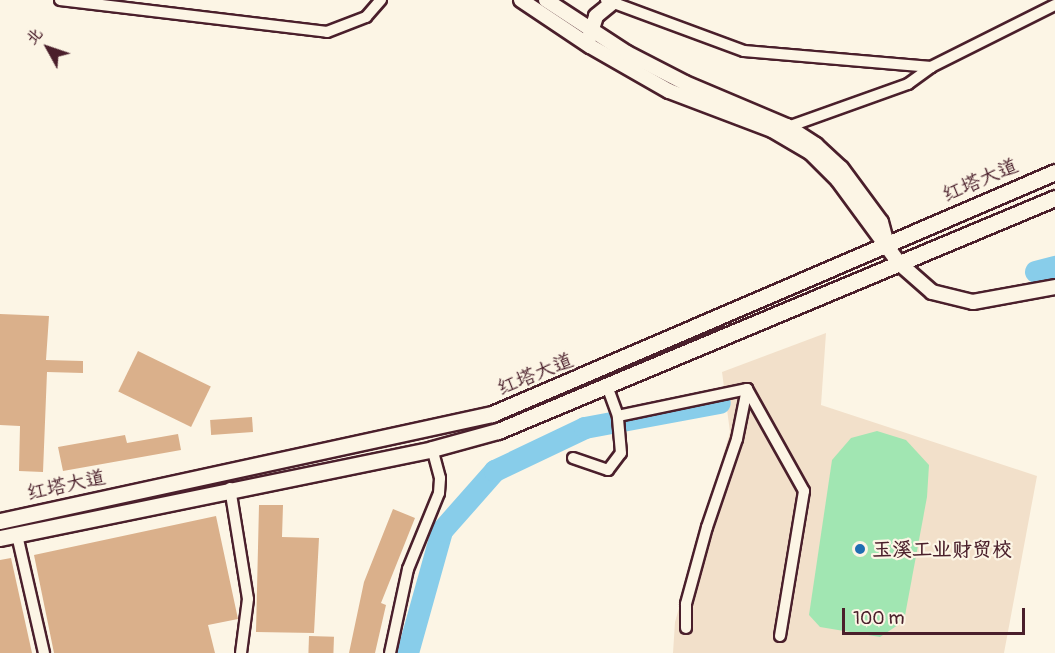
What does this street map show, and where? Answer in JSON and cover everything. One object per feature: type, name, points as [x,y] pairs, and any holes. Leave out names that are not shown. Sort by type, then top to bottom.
[{"type":"main road","name":"红塔大道","points":[[0,521],[492,414],[1055,172]]},
{"type":"main road","name":"红塔大道","points":[[0,538],[230,488],[432,449],[498,430],[607,387],[1055,198]]},
{"type":"street","points":[[60,0],[327,32],[366,17],[381,0]]},
{"type":"street","points":[[521,0],[590,46],[669,91],[783,130],[908,84],[931,67],[1055,5]]},
{"type":"street","points":[[546,0],[590,30],[685,83],[823,150],[841,168],[881,222],[887,243],[899,263],[932,292],[962,300],[1055,287]]},
{"type":"street","points":[[590,46],[590,30],[596,16],[610,1],[744,51],[931,67]]},
{"type":"street","points":[[573,458],[608,470],[621,453],[618,418],[607,387]]},
{"type":"street","points":[[618,418],[747,389]]},
{"type":"street","points":[[686,628],[686,604],[706,527],[737,439],[747,389]]},
{"type":"street","points":[[747,389],[804,491],[780,636]]},
{"type":"street","points":[[390,653],[408,569],[439,493],[440,478],[432,449]]},
{"type":"street","points":[[230,488],[248,599],[241,653]]},
{"type":"street","points":[[17,535],[44,653]]},
{"type":"shaded area","name":"玉溪工业财贸校","points":[[826,333],[821,405],[1037,476],[1004,653],[673,653],[675,622],[730,432],[722,372]]},
{"type":"green space","points":[[877,431],[906,440],[929,465],[927,497],[904,621],[880,637],[820,627],[809,615],[832,460],[851,438]]},
{"type":"building","points":[[0,314],[49,316],[46,360],[83,361],[83,373],[47,372],[43,472],[19,471],[20,426],[0,425]]},
{"type":"building","points":[[138,351],[211,387],[191,427],[118,391]]},
{"type":"building","points":[[252,417],[253,432],[211,435],[210,420]]},
{"type":"building","points":[[178,434],[181,450],[63,471],[58,447],[125,435],[127,443]]},
{"type":"building","points":[[259,505],[283,505],[282,537],[319,538],[314,633],[256,632]]},
{"type":"building","points":[[393,509],[415,518],[381,603],[386,605],[375,653],[349,653],[364,582]]},
{"type":"building","points":[[216,516],[238,619],[208,625],[215,653],[54,653],[34,555]]},
{"type":"building","points":[[11,558],[32,653],[0,653],[0,560]]},
{"type":"building","points":[[309,636],[334,637],[333,653],[308,653]]},
{"type":"waterway","points":[[1036,272],[1055,267]]},
{"type":"waterway","points":[[408,653],[442,531],[495,471],[585,428],[720,403]]},
{"type":"place","name":"玉溪工业财贸校","points":[[860,549]]}]
